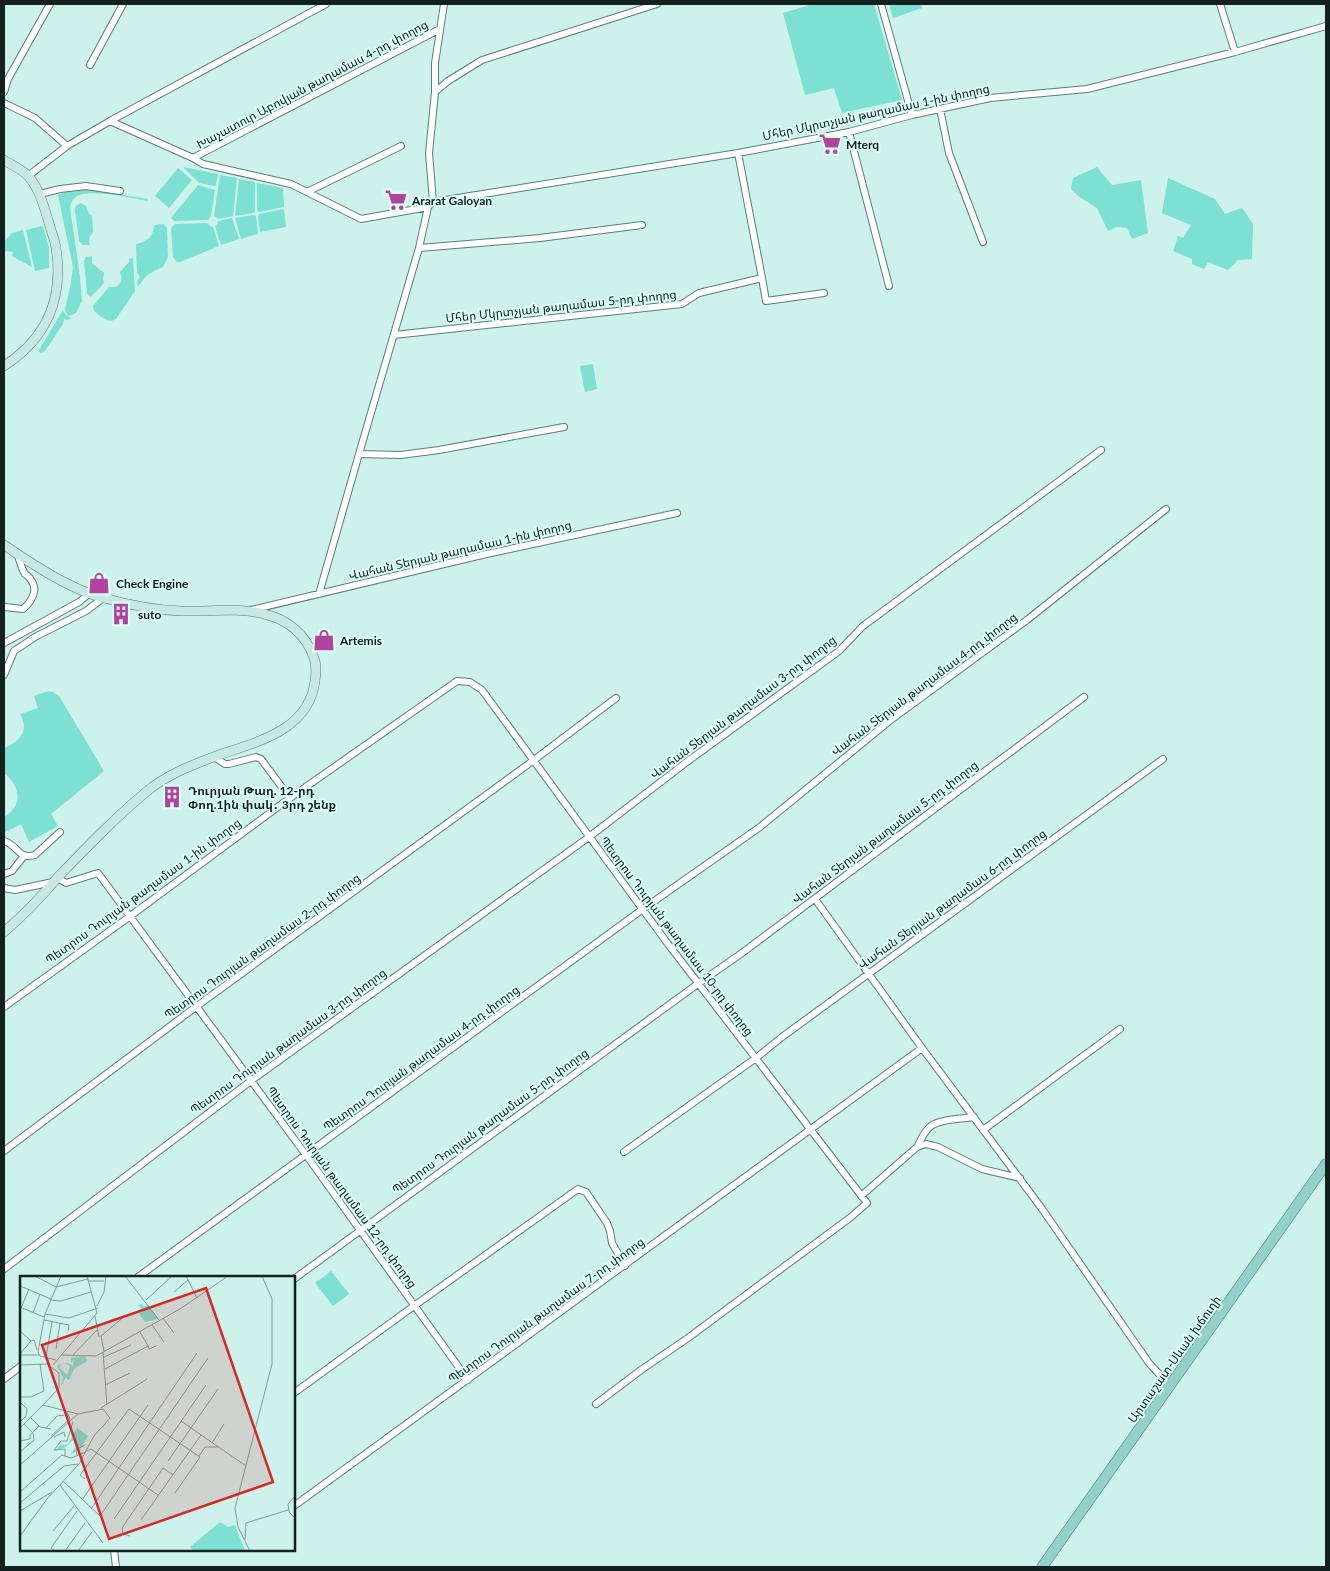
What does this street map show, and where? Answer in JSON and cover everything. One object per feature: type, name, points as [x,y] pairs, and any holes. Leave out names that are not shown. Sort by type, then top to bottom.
[{"type":"main road","points":[[4,160],[28,176],[40,194],[56,247],[58,271],[52,308],[42,332],[19,356],[4,366]]},
{"type":"main road","points":[[4,545],[64,581],[103,598],[181,611],[248,611],[282,620],[303,636],[311,648],[316,662],[311,700],[301,715],[270,737],[171,775],[148,790],[101,832],[40,899],[4,932]]},
{"type":"main road","name":"Արտաշատ-Սևան խճուղի","points":[[1042,1567],[1326,1164]]},
{"type":"street","points":[[4,92],[8,79],[50,4]]},
{"type":"street","points":[[90,65],[123,4]]},
{"type":"street","points":[[28,176],[67,146],[110,121],[326,4]]},
{"type":"street","points":[[319,594],[419,248],[428,207],[433,202],[429,153],[435,92],[435,63],[444,4]]},
{"type":"street","points":[[435,92],[448,81],[482,60],[657,4]]},
{"type":"street","points":[[881,4],[912,115]]},
{"type":"street","points":[[1220,4],[1235,52]]},
{"type":"street","name":"Մհեր Մկրտչյան թաղամաս 1-ին փողոց","points":[[433,202],[738,153],[849,132],[912,115],[990,98],[1087,89],[1235,52],[1326,26]]},
{"type":"street","name":"Խաչատուր Աբովյան թաղամաս 4-րդ փողոց","points":[[194,158],[440,29]]},
{"type":"street","points":[[4,103],[35,118],[67,146]]},
{"type":"street","points":[[940,109],[949,153],[983,242]]},
{"type":"street","points":[[110,121],[194,158],[203,164],[291,184],[361,219],[428,207]]},
{"type":"street","points":[[849,132],[889,286]]},
{"type":"street","points":[[307,192],[401,146]]},
{"type":"street","points":[[738,153],[766,302],[824,293]]},
{"type":"street","points":[[40,194],[60,188],[86,186],[120,191]]},
{"type":"street","points":[[419,248],[540,238],[642,225]]},
{"type":"street","name":"Մհեր Մկրտչյան թաղամաս 5-րդ փողոց","points":[[394,335],[682,304],[699,293],[762,278]]},
{"type":"street","points":[[358,454],[401,455],[564,427]]},
{"type":"street","name":"Վահան Տերյան թաղամաս 3-րդ փողոց","points":[[589,837],[684,764],[839,652],[863,626],[1101,450]]},
{"type":"street","name":"Վահան Տերյան թաղամաս 4-րդ փողոց","points":[[643,909],[760,827],[892,719],[1056,598],[1166,509]]},
{"type":"street","name":"Վահան Տերյան թաղամաս 1-ին փողոց","points":[[248,611],[482,555],[677,513]]},
{"type":"street","points":[[4,607],[23,608],[34,594],[35,588],[32,580],[25,574],[17,554]]},
{"type":"street","points":[[4,643],[79,602],[90,593]]},
{"type":"street","points":[[4,675],[14,651],[35,637],[86,611],[103,598]]},
{"type":"street","name":"Պետրոս Դուրյան թաղամաս 1-ին փողոց","points":[[4,1007],[290,798],[457,681],[470,682]]},
{"type":"street","name":"Պետրոս Դուրյան թաղամաս 10-րդ փողոց","points":[[470,682],[482,690],[643,909],[867,1203],[851,1217],[688,1338],[596,1404]]},
{"type":"street","name":"Վահան Տերյան թաղամաս 5-րդ փողոց","points":[[699,982],[815,899],[1084,697]]},
{"type":"street","name":"Պետրոս Դուրյան թաղամաս 2-րդ փողոց","points":[[4,1151],[197,1006],[616,698]]},
{"type":"street","points":[[214,757],[225,764],[256,757],[262,759],[290,798]]},
{"type":"street","name":"Վահան Տերյան թաղամաս 6-րդ փողոց","points":[[624,1152],[756,1058],[1163,759]]},
{"type":"street","points":[[4,874],[12,871],[24,856],[35,855],[60,832]]},
{"type":"street","name":"Պետրոս Դուրյան թաղամաս 3-րդ փողոց","points":[[4,1269],[252,1080],[589,837]]},
{"type":"street","points":[[4,841],[8,842],[24,856]]},
{"type":"street","name":"Պետրոս Դուրյան թաղամաս 12-րդ փողոց","points":[[56,880],[66,883],[98,874],[252,1080],[468,1380]]},
{"type":"street","points":[[4,888],[15,890],[56,880]]},
{"type":"street","points":[[815,899],[922,1048],[1020,1178],[1149,1363],[1170,1386]]},
{"type":"street","name":"Պետրոս Դուրյան թաղամաս 4-րդ փողոց","points":[[139,1276],[643,909]]},
{"type":"street","name":"Պետրոս Դուրյան թաղամաս 5-րդ փողոց","points":[[295,1278],[699,982]]},
{"type":"street","points":[[983,1130],[1120,1029]]},
{"type":"street","name":"Պետրոս Դուրյան թաղամաս 7-րդ փողոց","points":[[295,1505],[922,1048]]},
{"type":"street","points":[[861,1196],[917,1146],[931,1126],[939,1122],[974,1117]]},
{"type":"street","points":[[917,1146],[926,1144],[938,1147],[982,1169],[1020,1178]]},
{"type":"street","points":[[295,1392],[578,1189],[586,1192],[602,1215],[610,1231],[612,1243],[625,1266]]},
{"type":"street","points":[[4,1380],[20,1367]]},
{"type":"street","points":[[114,1551],[116,1567]]},
{"type":"green space","points":[[813,4],[874,4],[902,100],[842,113],[834,88],[805,95],[783,13]]},
{"type":"green space","points":[[889,4],[921,4],[922,8],[893,18]]},
{"type":"green space","points":[[183,167],[218,174],[216,185],[199,183]]},
{"type":"green space","points":[[1097,167],[1112,185],[1141,180],[1148,233],[1132,239],[1127,228],[1117,227],[1108,231],[1097,208],[1078,196],[1071,189],[1073,178]]},
{"type":"green space","points":[[178,168],[192,180],[169,208],[155,196]]},
{"type":"green space","points":[[220,175],[237,178],[233,216],[218,219],[214,216]]},
{"type":"green space","points":[[1168,178],[1215,199],[1225,214],[1242,208],[1253,224],[1252,259],[1238,260],[1228,270],[1208,262],[1204,269],[1192,264],[1192,259],[1173,251],[1178,236],[1183,238],[1191,225],[1162,213]]},
{"type":"green space","points":[[239,179],[255,182],[255,211],[236,216],[235,215]]},
{"type":"green space","points":[[257,183],[283,188],[284,207],[259,212],[257,210]]},
{"type":"green space","points":[[198,185],[215,190],[211,216],[208,220],[174,221],[171,218]]},
{"type":"green space","points":[[87,189],[148,199],[147,201],[110,194],[90,193],[82,194],[73,200],[70,207],[82,301],[76,313],[69,316],[65,309],[73,267],[58,195]]},
{"type":"green space","points":[[81,203],[86,206],[89,214],[92,216],[93,233],[90,236],[89,245],[83,245],[79,241],[75,210],[76,206]]},
{"type":"green space","points":[[284,209],[286,227],[260,232],[259,214]]},
{"type":"green space","points":[[256,216],[258,234],[241,239],[235,218]]},
{"type":"green space","points":[[232,218],[239,239],[221,245],[215,226],[218,221]]},
{"type":"green space","points":[[207,223],[213,227],[219,246],[177,262],[173,257],[171,228],[175,224]]},
{"type":"green space","points":[[164,224],[167,228],[168,257],[163,267],[148,275],[138,287],[137,281],[140,277],[137,272],[136,244],[149,238],[153,232],[154,225]]},
{"type":"green space","points":[[43,226],[49,248],[49,268],[35,271],[26,230]]},
{"type":"green space","points":[[23,230],[32,267],[12,256],[13,252],[4,251],[4,242],[12,233]]},
{"type":"green space","points":[[92,256],[92,263],[104,273],[104,283],[91,297],[87,293],[84,261],[86,257]]},
{"type":"green space","points":[[133,258],[135,291],[116,319],[110,321],[104,319],[94,311],[93,306],[109,287],[116,287],[120,284],[120,272],[129,262],[129,259]]},
{"type":"green space","points":[[63,310],[71,318],[68,320],[64,319],[63,324],[45,351],[39,352],[39,350]]},
{"type":"green space","points":[[593,364],[597,389],[585,392],[580,366]]},
{"type":"green space","points":[[48,691],[59,696],[104,771],[51,814],[58,826],[29,842],[21,824],[4,833],[4,817],[15,807],[18,795],[14,784],[4,773],[4,748],[15,742],[22,735],[24,725],[20,714],[38,708],[34,696]]},
{"type":"green space","points":[[331,1271],[349,1294],[333,1306],[315,1283]]},
{"type":"place","name":"Mterq","points":[[830,144]]},
{"type":"place","name":"Ararat Galoyan","points":[[396,200]]},
{"type":"place","name":"Check Engine","points":[[99,583]]},
{"type":"place","name":"suto","points":[[121,614]]},
{"type":"place","name":"Artemis","points":[[324,640]]},
{"type":"place","name":"Դուրյան Թաղ. 12-րդ Փող.1ին փակ․ 3րդ շենք","points":[[172,797]]}]
